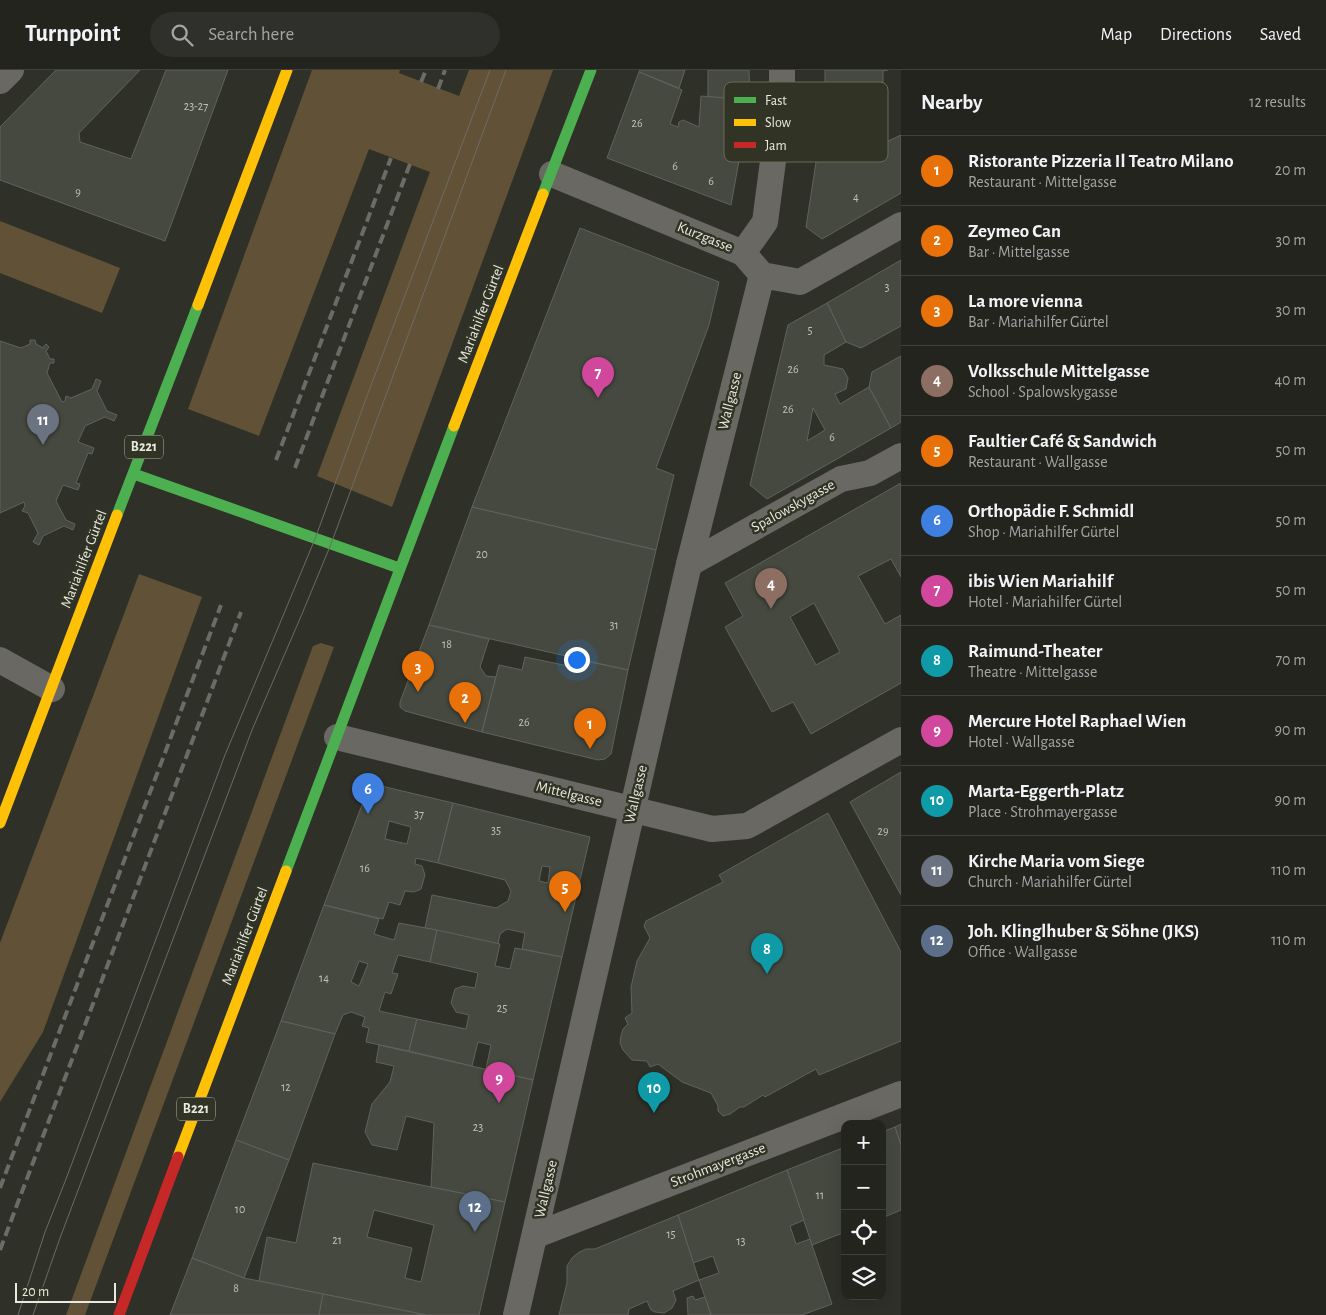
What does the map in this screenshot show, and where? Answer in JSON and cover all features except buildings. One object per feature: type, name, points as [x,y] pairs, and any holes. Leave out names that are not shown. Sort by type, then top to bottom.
[{"type":"main road","name":"Mariahilfer Gürtel","points":[[0,823],[287,70]]},
{"type":"main road","name":"Mariahilfer Gürtel","points":[[119,1315],[399,568],[591,70]]},
{"type":"main road","points":[[134,474],[399,568]]},
{"type":"street","points":[[0,81],[10,70]]},
{"type":"street","points":[[743,253],[765,222],[773,162]]},
{"type":"street","name":"Kurzgasse","points":[[552,174],[743,253],[762,275]]},
{"type":"street","points":[[762,275],[800,282],[901,225]]},
{"type":"street","name":"Wallgasse","points":[[516,1315],[536,1235],[689,564],[762,275]]},
{"type":"street","name":"Spalowskygasse","points":[[689,564],[841,479],[870,474],[901,456]]},
{"type":"street","points":[[0,660],[52,688]]},
{"type":"street","name":"Mittelgasse","points":[[337,737],[712,830],[747,826],[901,740]]},
{"type":"street","name":"Strohmayergasse","points":[[536,1235],[901,1094]]},
{"type":"shaded area","points":[[312,70],[400,70],[399,73],[459,96],[469,70],[553,70],[392,507],[317,476],[430,172],[369,149],[259,436],[188,409]]},
{"type":"shaded area","points":[[0,221],[120,268],[102,313],[0,273]]},
{"type":"shaded area","points":[[139,574],[202,597],[43,1032],[0,1102],[0,943]]},
{"type":"shaded area","points":[[321,643],[334,647],[85,1315],[66,1315],[313,646]]},
{"type":"tram line","points":[[18,1315],[45,1232],[225,755],[315,539],[490,70]]},
{"type":"tram line","points":[[33,1315],[60,1238],[252,730],[331,544],[506,70]]},
{"type":"railway","points":[[421,82],[426,70]]},
{"type":"railway","points":[[438,89],[445,70]]},
{"type":"railway","points":[[276,460],[391,158]]},
{"type":"railway","points":[[295,468],[410,164]]},
{"type":"railway","points":[[0,1188],[221,605]]},
{"type":"railway","points":[[0,1250],[241,612]]},
{"type":"traffic: fast","points":[[543,194],[591,70]]},
{"type":"traffic: fast","points":[[117,515],[198,305]]},
{"type":"traffic: fast","points":[[286,871],[454,426]]},
{"type":"traffic: fast","points":[[134,474],[399,568]]},
{"type":"traffic: slow","points":[[198,305],[287,70]]},
{"type":"traffic: slow","points":[[454,426],[543,194]]},
{"type":"traffic: slow","points":[[0,823],[117,515]]},
{"type":"traffic: slow","points":[[178,1157],[286,871]]},
{"type":"traffic: jam","points":[[119,1315],[178,1157]]},
{"type":"place","name":"ibis Wien Mariahilf","points":[[598,398]]},
{"type":"place","name":"Kirche Maria vom Siege","points":[[43,445]]},
{"type":"place","name":"Volksschule Mittelgasse","points":[[771,609]]},
{"type":"place","name":"La more vienna","points":[[418,692]]},
{"type":"place","name":"Zeymeo Can","points":[[465,723]]},
{"type":"place","name":"Ristorante Pizzeria Il Teatro Milano","points":[[590,749]]},
{"type":"place","name":"Orthopädie F. Schmidl","points":[[368,814]]},
{"type":"place","name":"Faultier Café & Sandwich","points":[[565,912]]},
{"type":"place","name":"Raimund-Theater","points":[[767,974]]},
{"type":"place","name":"Mercure Hotel Raphael Wien","points":[[499,1103]]},
{"type":"place","name":"Marta-Eggerth-Platz","points":[[654,1113]]},
{"type":"place","name":"Joh. Klinglhuber & Söhne (JKS)","points":[[475,1232]]}]
